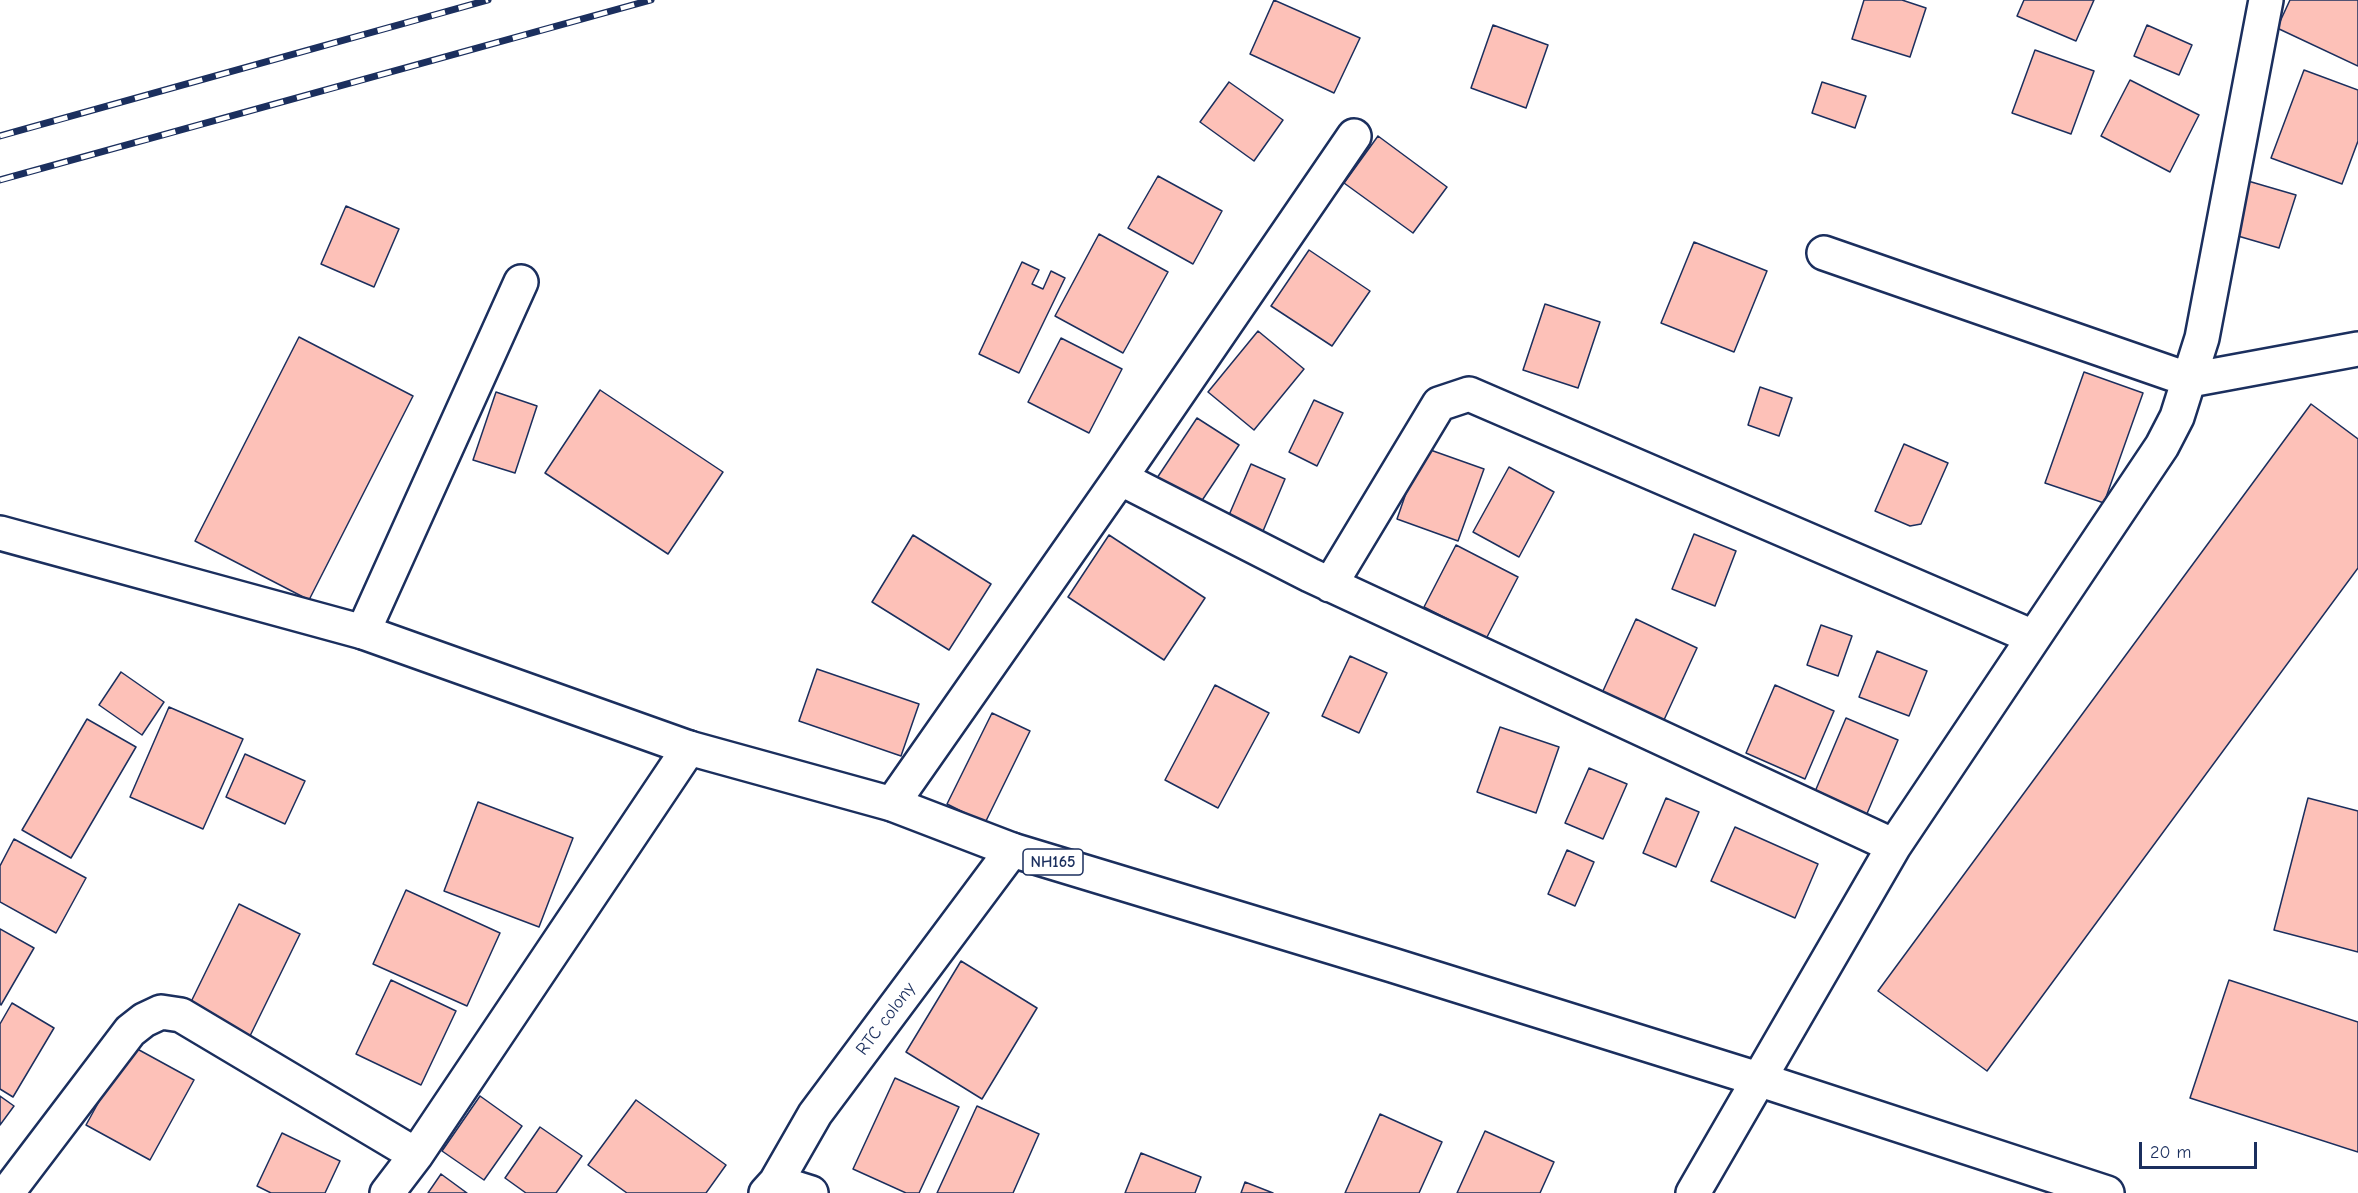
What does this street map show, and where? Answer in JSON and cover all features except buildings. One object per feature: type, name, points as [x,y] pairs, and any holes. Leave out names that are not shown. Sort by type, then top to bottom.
[{"type":"main road","points":[[1693,1193],[1761,1080],[1894,846],[2162,446],[2177,417],[2202,338],[2266,0]]},
{"type":"main road","points":[[892,804],[1120,478],[1354,135]]},
{"type":"main road","points":[[1824,253],[2190,380],[2358,349]]},
{"type":"main road","points":[[363,632],[521,282]]},
{"type":"main road","points":[[1330,585],[1439,404],[1469,394],[2033,637]]},
{"type":"main road","points":[[1120,478],[1330,585],[1894,846]]},
{"type":"main road","name":"NH165","points":[[0,533],[363,632],[689,748],[892,804],[1012,850],[1380,961],[1761,1080],[2107,1193]]},
{"type":"main road","points":[[387,1193],[416,1155],[689,748]]},
{"type":"main road","name":"RTC colony","points":[[771,1187],[815,1114],[1012,850]]},
{"type":"main road","points":[[7,1193],[130,1031],[144,1020],[161,1012],[181,1015],[416,1155]]},
{"type":"main road","points":[[771,1187],[811,1193]]},
{"type":"railway","points":[[0,136],[488,0]]},
{"type":"railway","points":[[0,180],[651,0]]}]
